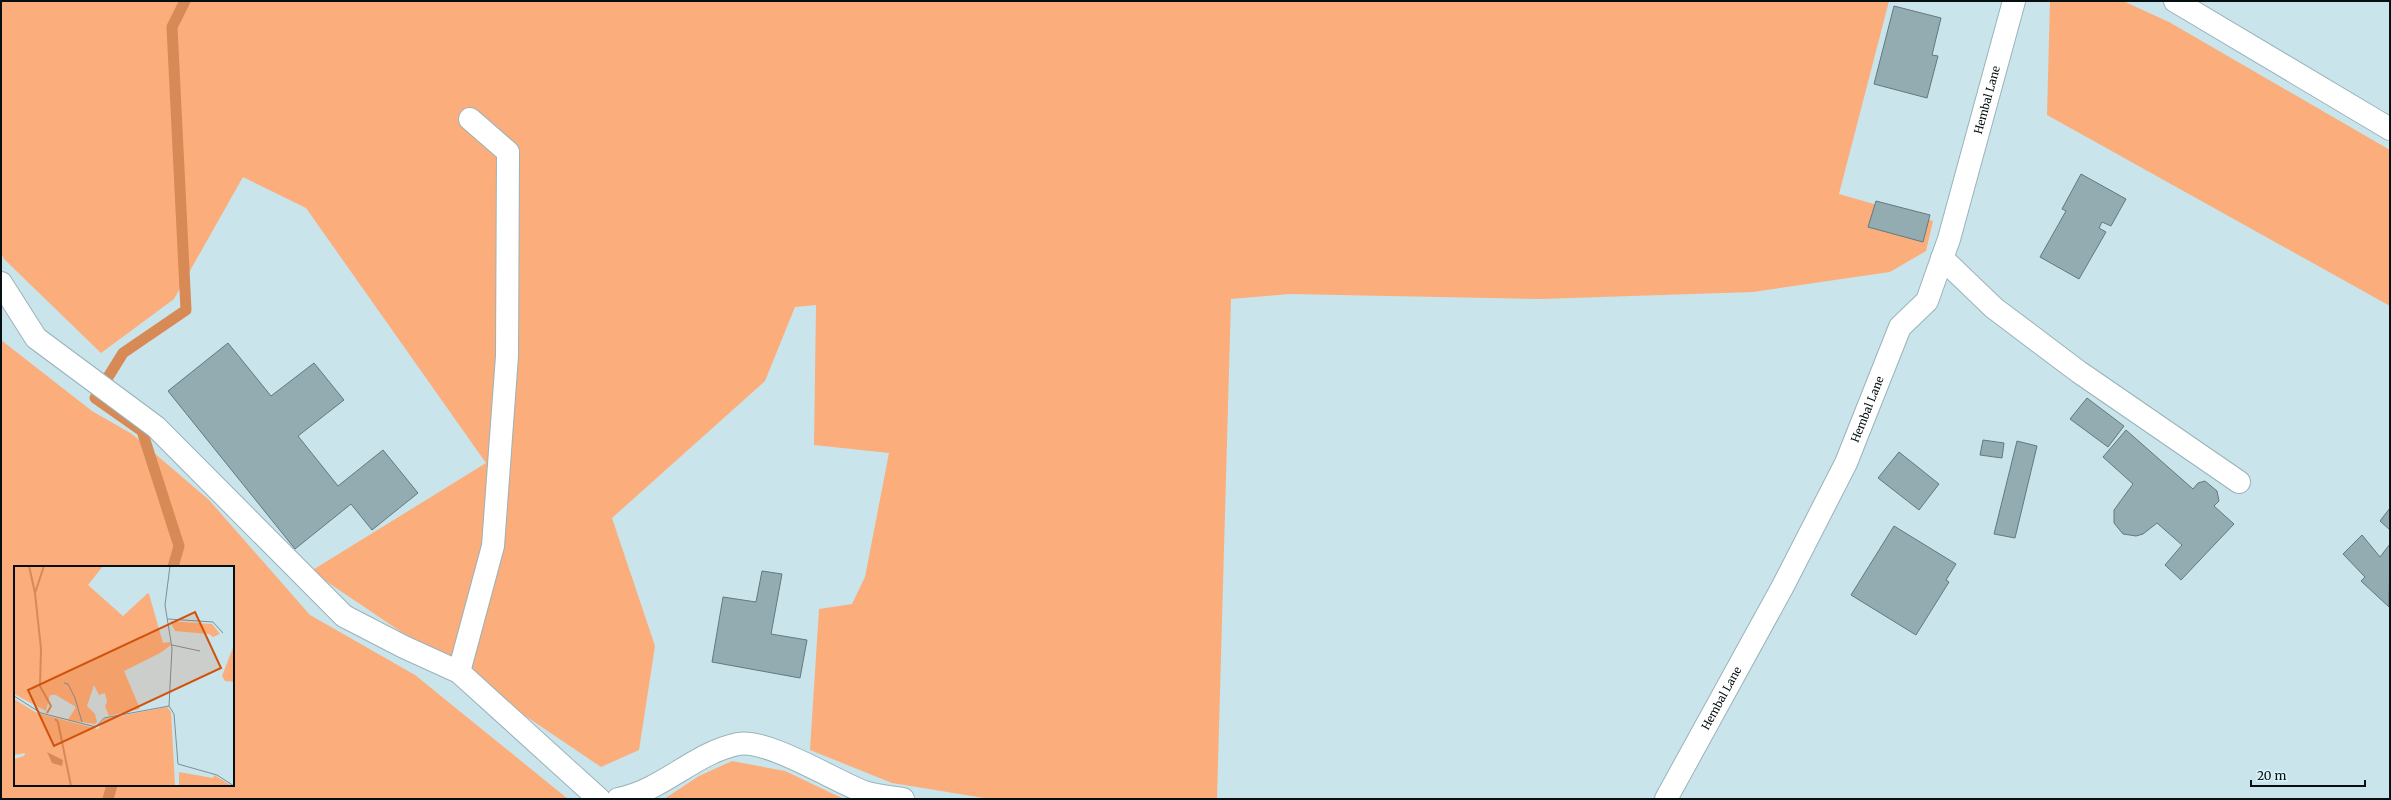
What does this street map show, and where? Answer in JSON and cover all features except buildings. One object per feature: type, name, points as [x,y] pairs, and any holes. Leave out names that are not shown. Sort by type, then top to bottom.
[{"type":"street","name":"Hembal Lane","points":[[1666,799],[1783,586],[1846,463],[1900,327],[1927,301],[1942,258],[2014,1]]},
{"type":"street","points":[[2175,1],[2390,129]]},
{"type":"street","points":[[460,672],[493,546],[508,356],[508,152],[470,118]]},
{"type":"street","points":[[1942,258],[1994,308],[2079,372],[2239,482]]},
{"type":"street","points":[[1,283],[36,338],[156,427],[344,616],[404,647],[460,672],[599,799]]},
{"type":"street","points":[[618,799],[636,796],[713,750],[740,743],[772,749],[865,792],[903,799]]},
{"type":"shaded area","points":[[1,1],[1889,1],[1839,194],[1933,221],[1926,251],[1890,272],[1753,292],[1541,299],[1289,294],[1231,299],[1217,799],[990,799],[892,783],[810,750],[819,609],[852,604],[865,577],[889,453],[814,445],[816,305],[795,307],[765,381],[612,518],[655,646],[639,750],[601,767],[311,571],[486,463],[306,208],[243,177],[174,299],[101,353],[4,259],[1,253]]},
{"type":"shaded area","points":[[2050,1],[2123,1],[2169,22],[2390,150],[2390,306],[2047,115]]},
{"type":"shaded area","points":[[1,340],[92,411],[132,434],[209,500],[310,615],[415,675],[568,799],[1,799]]},
{"type":"shaded area","points":[[732,761],[785,771],[844,799],[664,799],[699,776]]},
{"type":"waterway","points":[[173,566],[179,546],[142,431],[95,398],[123,353],[186,310],[172,27],[185,1]]},
{"type":"waterway","points":[[108,799],[112,786]]}]
